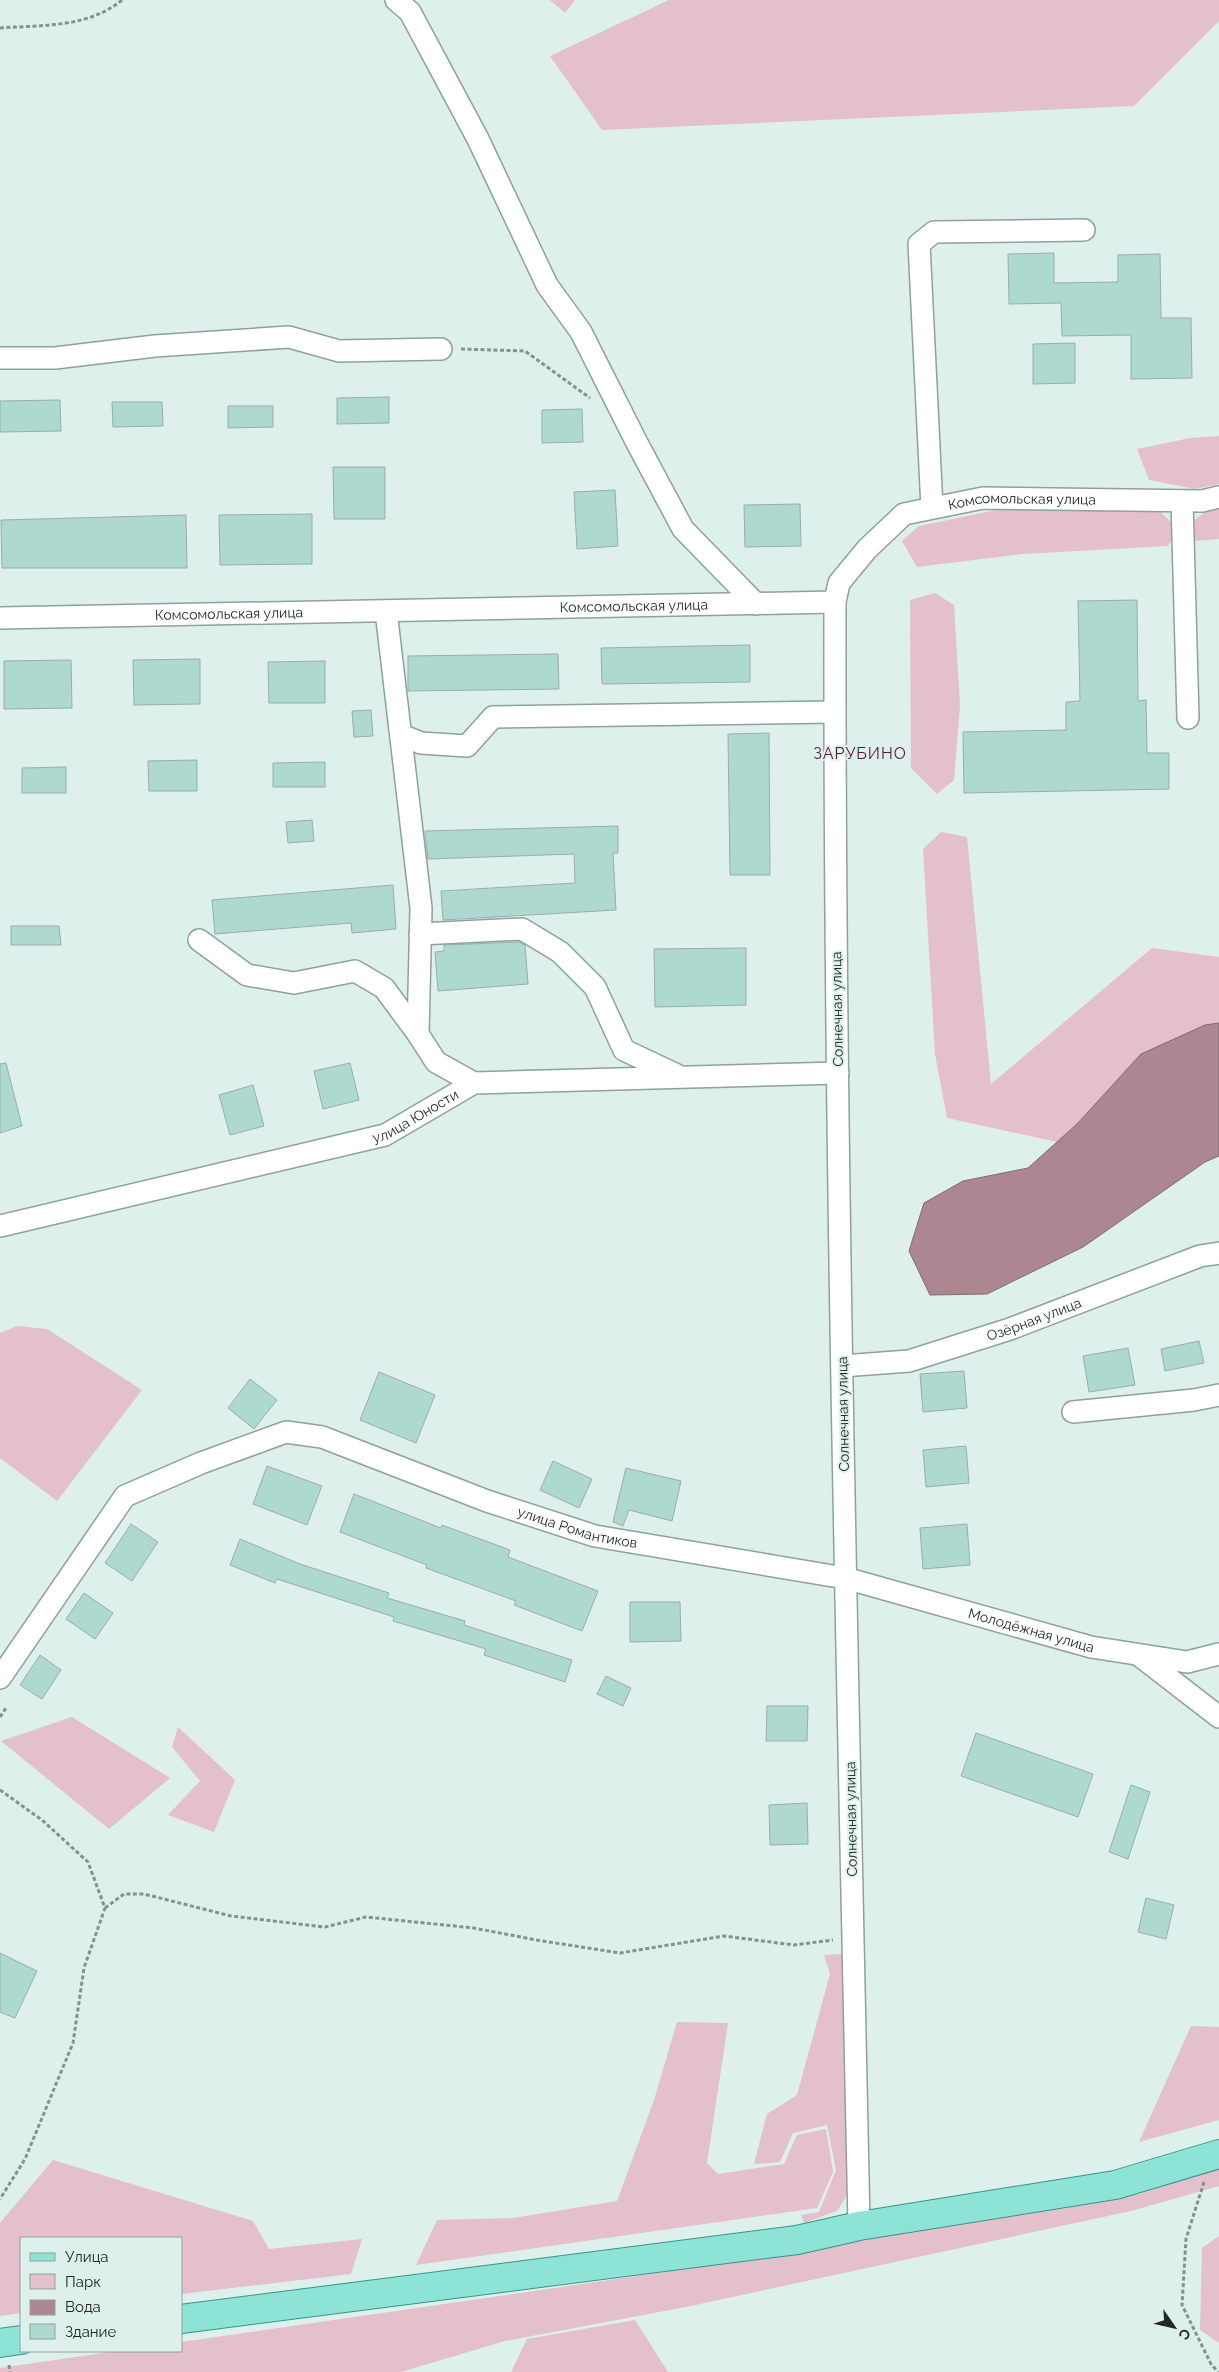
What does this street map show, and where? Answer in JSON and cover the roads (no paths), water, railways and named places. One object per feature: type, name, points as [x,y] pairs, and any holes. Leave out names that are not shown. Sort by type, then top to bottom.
[{"type":"main road","points":[[182,2320],[797,2240],[859,2226],[1115,2185],[1216,2155]]},
{"type":"main road","points":[[0,2343],[20,2340]]},
{"type":"street","points":[[396,0],[410,12],[478,139],[547,285],[582,332],[637,443],[683,529],[756,604]]},
{"type":"street","points":[[932,508],[919,244],[934,232],[1084,230]]},
{"type":"street","points":[[0,358],[55,358],[155,346],[289,337],[338,351],[440,349]]},
{"type":"street","name":"Комсомольская улица","points":[[0,618],[835,602],[839,583],[867,549],[904,514],[983,498],[1202,501],[1219,497]]},
{"type":"street","points":[[1182,501],[1188,718]]},
{"type":"street","name":"Солнечная улица","points":[[835,602],[842,1366],[859,2226]]},
{"type":"street","points":[[386,611],[421,908],[418,1034]]},
{"type":"street","points":[[401,735],[421,743],[467,746],[492,717],[835,712]]},
{"type":"street","points":[[420,934],[522,929],[560,952],[595,987],[624,1050],[681,1077]]},
{"type":"street","points":[[199,940],[247,975],[294,983],[355,971],[384,988],[436,1062],[474,1083]]},
{"type":"street","name":"улица Юности","points":[[0,1224],[386,1134],[474,1083],[838,1073]]},
{"type":"street","name":"Озёрная улица","points":[[842,1366],[909,1361],[1010,1329],[1200,1256],[1219,1253]]},
{"type":"street","points":[[1073,1412],[1194,1400],[1219,1395]]},
{"type":"street","name":"улица Романтиков","points":[[0,1678],[125,1496],[201,1463],[286,1432],[322,1437],[487,1501],[594,1536],[846,1578]]},
{"type":"street","name":"Молодёжная улица","points":[[846,1578],[1091,1646],[1187,1662],[1219,1654]]},
{"type":"street","points":[[1138,1654],[1219,1717]]},
{"type":"water","points":[[1219,1023],[1219,1156],[1205,1162],[1083,1247],[987,1294],[930,1295],[909,1251],[924,1203],[963,1181],[1028,1168],[1077,1124],[1141,1054],[1205,1025]]},
{"type":"district","name":"ЗАРУБИНО","points":[[860,753]]}]
